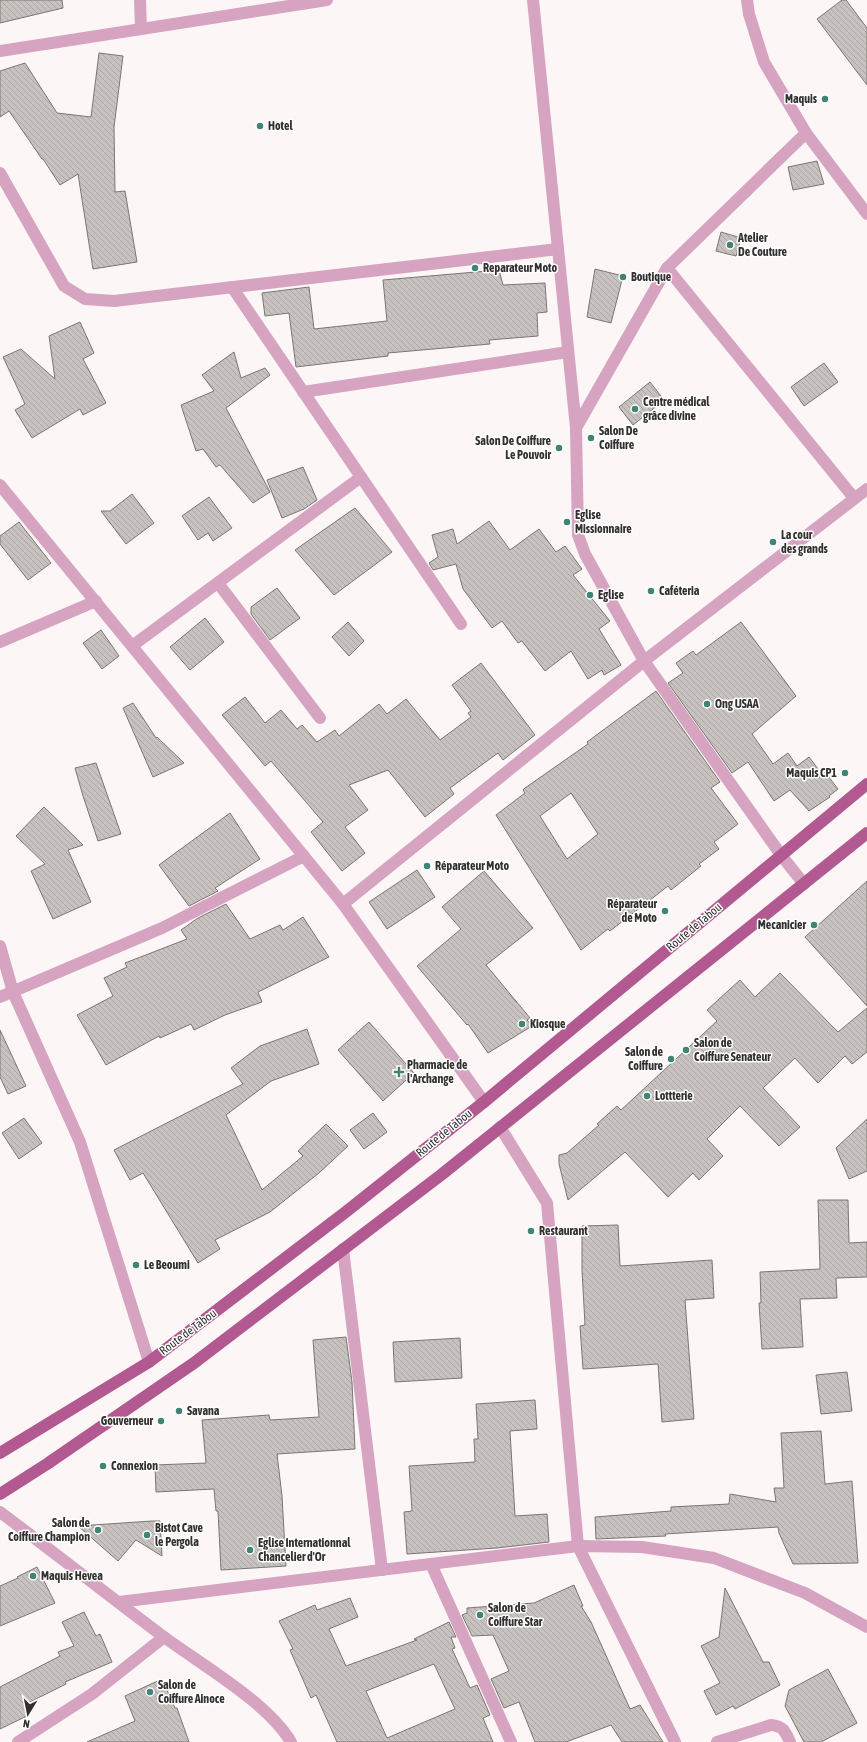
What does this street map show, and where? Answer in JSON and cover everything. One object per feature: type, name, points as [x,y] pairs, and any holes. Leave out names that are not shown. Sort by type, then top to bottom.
[{"type":"main road","name":"Route de Tabou","points":[[0,1454],[149,1362],[348,1211],[484,1102],[867,784]]},
{"type":"main road","points":[[0,1494],[47,1464],[194,1363],[500,1127],[867,833]]},
{"type":"street","points":[[140,0],[141,29]]},
{"type":"street","points":[[0,51],[327,0]]},
{"type":"street","points":[[533,0],[576,428],[578,535],[585,554],[644,661],[781,855],[804,884]]},
{"type":"street","points":[[747,0],[749,14],[764,62],[806,133],[867,214]]},
{"type":"street","points":[[576,428],[667,268],[806,133]]},
{"type":"street","points":[[0,173],[64,286],[85,299],[114,301],[558,249]]},
{"type":"street","points":[[667,268],[854,498]]},
{"type":"street","points":[[232,287],[461,624]]},
{"type":"street","points":[[303,392],[568,352]]},
{"type":"street","points":[[132,646],[361,477]]},
{"type":"street","points":[[0,485],[342,904],[484,1102]]},
{"type":"street","points":[[342,904],[644,661],[867,489]]},
{"type":"street","points":[[218,583],[320,718]]},
{"type":"street","points":[[0,642],[96,601]]},
{"type":"street","points":[[0,997],[162,928],[304,856]]},
{"type":"street","points":[[0,946],[13,992],[80,1142],[149,1362]]},
{"type":"street","points":[[500,1127],[547,1203],[578,1546],[675,1742]]},
{"type":"street","points":[[343,1249],[382,1570]]},
{"type":"street","points":[[0,1512],[164,1637],[254,1702],[286,1732],[291,1742]]},
{"type":"street","points":[[119,1602],[578,1546],[642,1547],[714,1558],[805,1593],[867,1627]]},
{"type":"street","points":[[431,1564],[511,1742]]},
{"type":"street","points":[[18,1742],[92,1694],[164,1637]]},
{"type":"street","points":[[717,1742],[771,1725],[779,1725],[784,1729],[790,1742]]},
{"type":"building","points":[[0,0],[62,0],[63,8],[0,23]]},
{"type":"building","points":[[842,0],[846,0],[867,28],[867,85],[817,19]]},
{"type":"building","points":[[99,53],[123,56],[114,127],[115,192],[125,191],[137,262],[93,269],[78,174],[60,185],[9,111],[0,117],[0,71],[25,63],[57,113],[91,117]]},
{"type":"building","points":[[817,161],[824,184],[793,190],[788,167]]},
{"type":"building","points":[[721,232],[741,238],[736,256],[716,251]]},
{"type":"building","points":[[595,269],[623,276],[611,323],[587,317]]},
{"type":"building","points":[[499,270],[503,285],[545,283],[547,312],[537,313],[538,336],[489,340],[490,344],[388,353],[388,356],[296,367],[289,313],[265,316],[262,293],[309,287],[314,329],[387,321],[383,280]]},
{"type":"building","points":[[80,322],[94,353],[83,359],[106,403],[83,415],[80,409],[32,438],[15,410],[25,404],[3,357],[21,349],[55,379],[49,336]]},
{"type":"building","points":[[234,352],[241,378],[265,368],[270,375],[226,408],[270,492],[253,503],[220,465],[216,467],[203,449],[196,451],[181,405],[214,391],[202,375]]},
{"type":"building","points":[[824,363],[838,382],[804,406],[791,387]]},
{"type":"building","points":[[650,382],[664,400],[633,425],[619,407]]},
{"type":"building","points":[[303,467],[317,500],[304,509],[282,518],[267,480]]},
{"type":"building","points":[[132,494],[154,523],[126,544],[101,511],[110,511]]},
{"type":"building","points":[[209,497],[232,528],[213,541],[208,533],[198,540],[182,516]]},
{"type":"building","points":[[355,508],[392,552],[334,595],[295,550]]},
{"type":"building","points":[[489,521],[510,550],[539,529],[556,552],[565,546],[582,569],[573,575],[610,621],[599,629],[621,665],[604,675],[602,670],[588,679],[571,651],[545,671],[522,641],[518,643],[502,621],[492,628],[463,589],[456,564],[433,570],[429,563],[438,557],[432,535],[453,529],[457,544]]},
{"type":"building","points":[[19,522],[51,563],[28,580],[0,544],[0,536]]},
{"type":"building","points":[[277,588],[300,618],[270,640],[251,614],[251,607]]},
{"type":"building","points":[[205,618],[224,642],[190,670],[170,647]]},
{"type":"building","points":[[348,622],[364,641],[349,656],[332,637]]},
{"type":"building","points":[[741,622],[796,696],[752,734],[773,764],[788,753],[797,766],[809,757],[822,774],[825,772],[838,789],[829,796],[830,797],[809,811],[790,790],[774,801],[748,762],[732,773],[668,683],[683,673],[676,663],[693,651],[696,655]]},
{"type":"building","points":[[101,630],[119,656],[102,669],[83,643]]},
{"type":"building","points":[[481,663],[535,735],[503,760],[498,753],[450,788],[454,794],[425,817],[388,770],[349,785],[368,810],[345,827],[365,853],[342,871],[311,832],[323,822],[271,761],[265,766],[222,715],[245,697],[265,723],[281,710],[297,729],[302,725],[317,742],[335,730],[339,736],[379,704],[387,714],[406,699],[440,740],[471,717],[468,713],[471,711],[452,685]]},
{"type":"building","points":[[656,691],[720,782],[711,788],[738,824],[714,842],[719,849],[699,864],[701,866],[671,890],[668,886],[610,931],[608,929],[581,950],[496,815],[525,793],[523,790],[525,788],[588,744],[587,742]],"holes":[[[571,793],[598,834],[567,859],[540,816]]]},
{"type":"building","points":[[133,703],[156,738],[157,737],[184,763],[153,777],[123,708]]},
{"type":"building","points":[[96,763],[121,834],[98,841],[75,768]]},
{"type":"building","points":[[44,807],[83,845],[68,850],[91,902],[53,919],[31,871],[45,864],[16,836]]},
{"type":"building","points":[[230,813],[260,859],[215,888],[218,891],[189,906],[159,865]]},
{"type":"building","points":[[417,870],[435,897],[387,929],[369,902]]},
{"type":"building","points":[[484,871],[533,928],[486,965],[530,1018],[527,1020],[532,1026],[488,1053],[468,1024],[467,1025],[417,966],[461,929],[442,907]]},
{"type":"building","points":[[867,881],[867,1006],[805,937]]},
{"type":"building","points":[[226,904],[250,939],[280,925],[283,930],[303,917],[329,957],[258,992],[262,1002],[225,1015],[194,1030],[191,1024],[160,1038],[159,1036],[106,1065],[77,1015],[113,996],[104,978],[127,967],[125,963],[187,939],[181,930],[198,918]]},
{"type":"building","points":[[780,973],[838,1032],[867,1008],[867,1052],[852,1064],[845,1056],[818,1083],[795,1058],[763,1088],[800,1127],[779,1146],[740,1106],[707,1139],[723,1156],[699,1180],[693,1173],[668,1197],[625,1152],[568,1200],[559,1164],[559,1155],[567,1153],[599,1125],[597,1124],[617,1106],[621,1110],[717,1021],[707,1010],[740,980],[755,997]]},
{"type":"building","points":[[369,1022],[414,1073],[383,1101],[338,1050]]},
{"type":"building","points":[[307,1029],[319,1064],[271,1081],[226,1115],[262,1190],[303,1156],[298,1151],[326,1124],[348,1146],[319,1173],[270,1212],[215,1240],[220,1249],[198,1263],[143,1173],[130,1180],[114,1150],[243,1084],[231,1068],[260,1046]]},
{"type":"building","points":[[0,1030],[26,1086],[8,1094],[0,1077]]},
{"type":"building","points":[[373,1113],[387,1132],[364,1149],[350,1130]]},
{"type":"building","points":[[24,1118],[42,1143],[19,1159],[2,1133]]},
{"type":"building","points":[[867,1119],[867,1171],[849,1179],[836,1148]]},
{"type":"building","points":[[818,1200],[848,1200],[849,1243],[867,1242],[867,1277],[836,1278],[837,1298],[800,1299],[803,1347],[762,1349],[759,1303],[761,1303],[760,1272],[820,1269]]},
{"type":"building","points":[[618,1225],[620,1266],[712,1260],[714,1298],[685,1300],[694,1419],[662,1422],[658,1364],[583,1369],[580,1326],[585,1325],[582,1270],[582,1226]]},
{"type":"building","points":[[346,1337],[352,1382],[355,1449],[277,1454],[282,1496],[286,1566],[221,1570],[218,1511],[216,1511],[214,1489],[156,1492],[155,1465],[206,1463],[202,1420],[269,1415],[270,1420],[319,1417],[313,1340]]},
{"type":"building","points":[[460,1338],[462,1378],[395,1382],[393,1342]]},
{"type":"building","points":[[847,1372],[852,1411],[821,1414],[816,1375]]},
{"type":"building","points":[[535,1400],[537,1429],[510,1431],[515,1516],[547,1514],[549,1542],[497,1548],[407,1554],[404,1512],[412,1511],[409,1466],[475,1462],[474,1439],[478,1439],[476,1404]]},
{"type":"building","points":[[821,1431],[825,1484],[852,1481],[858,1563],[793,1564],[779,1533],[778,1527],[665,1534],[666,1536],[596,1539],[595,1517],[671,1511],[671,1507],[729,1504],[730,1494],[776,1502],[774,1488],[784,1488],[781,1433]]},
{"type":"building","points":[[160,1521],[162,1556],[136,1540],[118,1561],[78,1526]]},
{"type":"building","points":[[37,1567],[55,1603],[0,1626],[0,1586]]},
{"type":"building","points":[[574,1585],[583,1606],[581,1606],[591,1622],[630,1709],[640,1705],[663,1742],[622,1742],[611,1725],[566,1742],[535,1742],[519,1702],[504,1708],[491,1679],[509,1671],[493,1635],[472,1636],[462,1615],[467,1613],[467,1608],[534,1603]]},
{"type":"building","points":[[725,1588],[763,1662],[769,1662],[780,1685],[735,1709],[733,1706],[716,1715],[704,1691],[720,1683],[701,1646],[719,1637]]},
{"type":"building","points":[[350,1598],[358,1617],[329,1629],[346,1666],[417,1640],[414,1639],[449,1622],[456,1637],[451,1637],[455,1648],[452,1649],[470,1688],[477,1685],[490,1715],[483,1718],[493,1742],[337,1742],[316,1695],[311,1698],[290,1650],[293,1649],[279,1621],[315,1605],[317,1610]],"holes":[[[434,1664],[455,1709],[387,1738],[366,1691]]]},
{"type":"building","points":[[84,1612],[96,1636],[100,1634],[112,1662],[65,1682],[66,1684],[24,1705],[29,1715],[0,1729],[0,1687],[60,1656],[58,1652],[74,1646],[62,1622]]},
{"type":"building","points":[[828,1669],[857,1723],[821,1742],[804,1742],[785,1706],[789,1690]]},
{"type":"building","points":[[162,1679],[175,1708],[177,1708],[189,1742],[87,1742],[135,1721],[125,1696]]},
{"type":"place","name":"Maquis","points":[[825,99]]},
{"type":"place","name":"Hotel","points":[[260,126]]},
{"type":"place","name":"Atelier De Couture","points":[[730,245]]},
{"type":"place","name":"Reparateur Moto","points":[[475,268]]},
{"type":"place","name":"Boutique","points":[[623,277]]},
{"type":"place","name":"Centre médical grâce divine","points":[[635,409]]},
{"type":"place","name":"Salon De Coiffure","points":[[591,438]]},
{"type":"place","name":"Salon De Coiffure Le Pouvoir","points":[[559,448]]},
{"type":"place","name":"Eglise Missionnaire","points":[[567,522]]},
{"type":"place","name":"La cour des grands","points":[[773,542]]},
{"type":"place","name":"Caféteria","points":[[651,591]]},
{"type":"place","name":"Eglise","points":[[590,595]]},
{"type":"place","name":"Ong USAA","points":[[707,704]]},
{"type":"place","name":"Maquis CP1","points":[[845,773]]},
{"type":"place","name":"Réparateur Moto","points":[[427,866]]},
{"type":"place","name":"Réparateur de Moto","points":[[665,911]]},
{"type":"place","name":"Mecanicier","points":[[814,925]]},
{"type":"place","name":"Kiosque","points":[[522,1024]]},
{"type":"place","name":"Salon de Coiffure Senateur","points":[[686,1050]]},
{"type":"place","name":"Salon de Coiffure","points":[[671,1059]]},
{"type":"place","name":"Pharmacie de l'Archange","points":[[399,1072]]},
{"type":"place","name":"Lottterie","points":[[647,1096]]},
{"type":"place","name":"Restaurant","points":[[531,1231]]},
{"type":"place","name":"Le Beoumi","points":[[136,1265]]},
{"type":"place","name":"Savana","points":[[179,1411]]},
{"type":"place","name":"Gouverneur","points":[[161,1421]]},
{"type":"place","name":"Connexion","points":[[103,1466]]},
{"type":"place","name":"Salon de Coiffure Champion","points":[[98,1530]]},
{"type":"place","name":"Bistot Cave le Pergola","points":[[147,1535]]},
{"type":"place","name":"Eglise Internationnal Chancelier d'Or","points":[[250,1550]]},
{"type":"place","name":"Maquis Hevea","points":[[33,1576]]},
{"type":"place","name":"Salon de Coiffure Star","points":[[480,1615]]},
{"type":"place","name":"Salon de Coiffure Ainoce","points":[[150,1692]]}]
